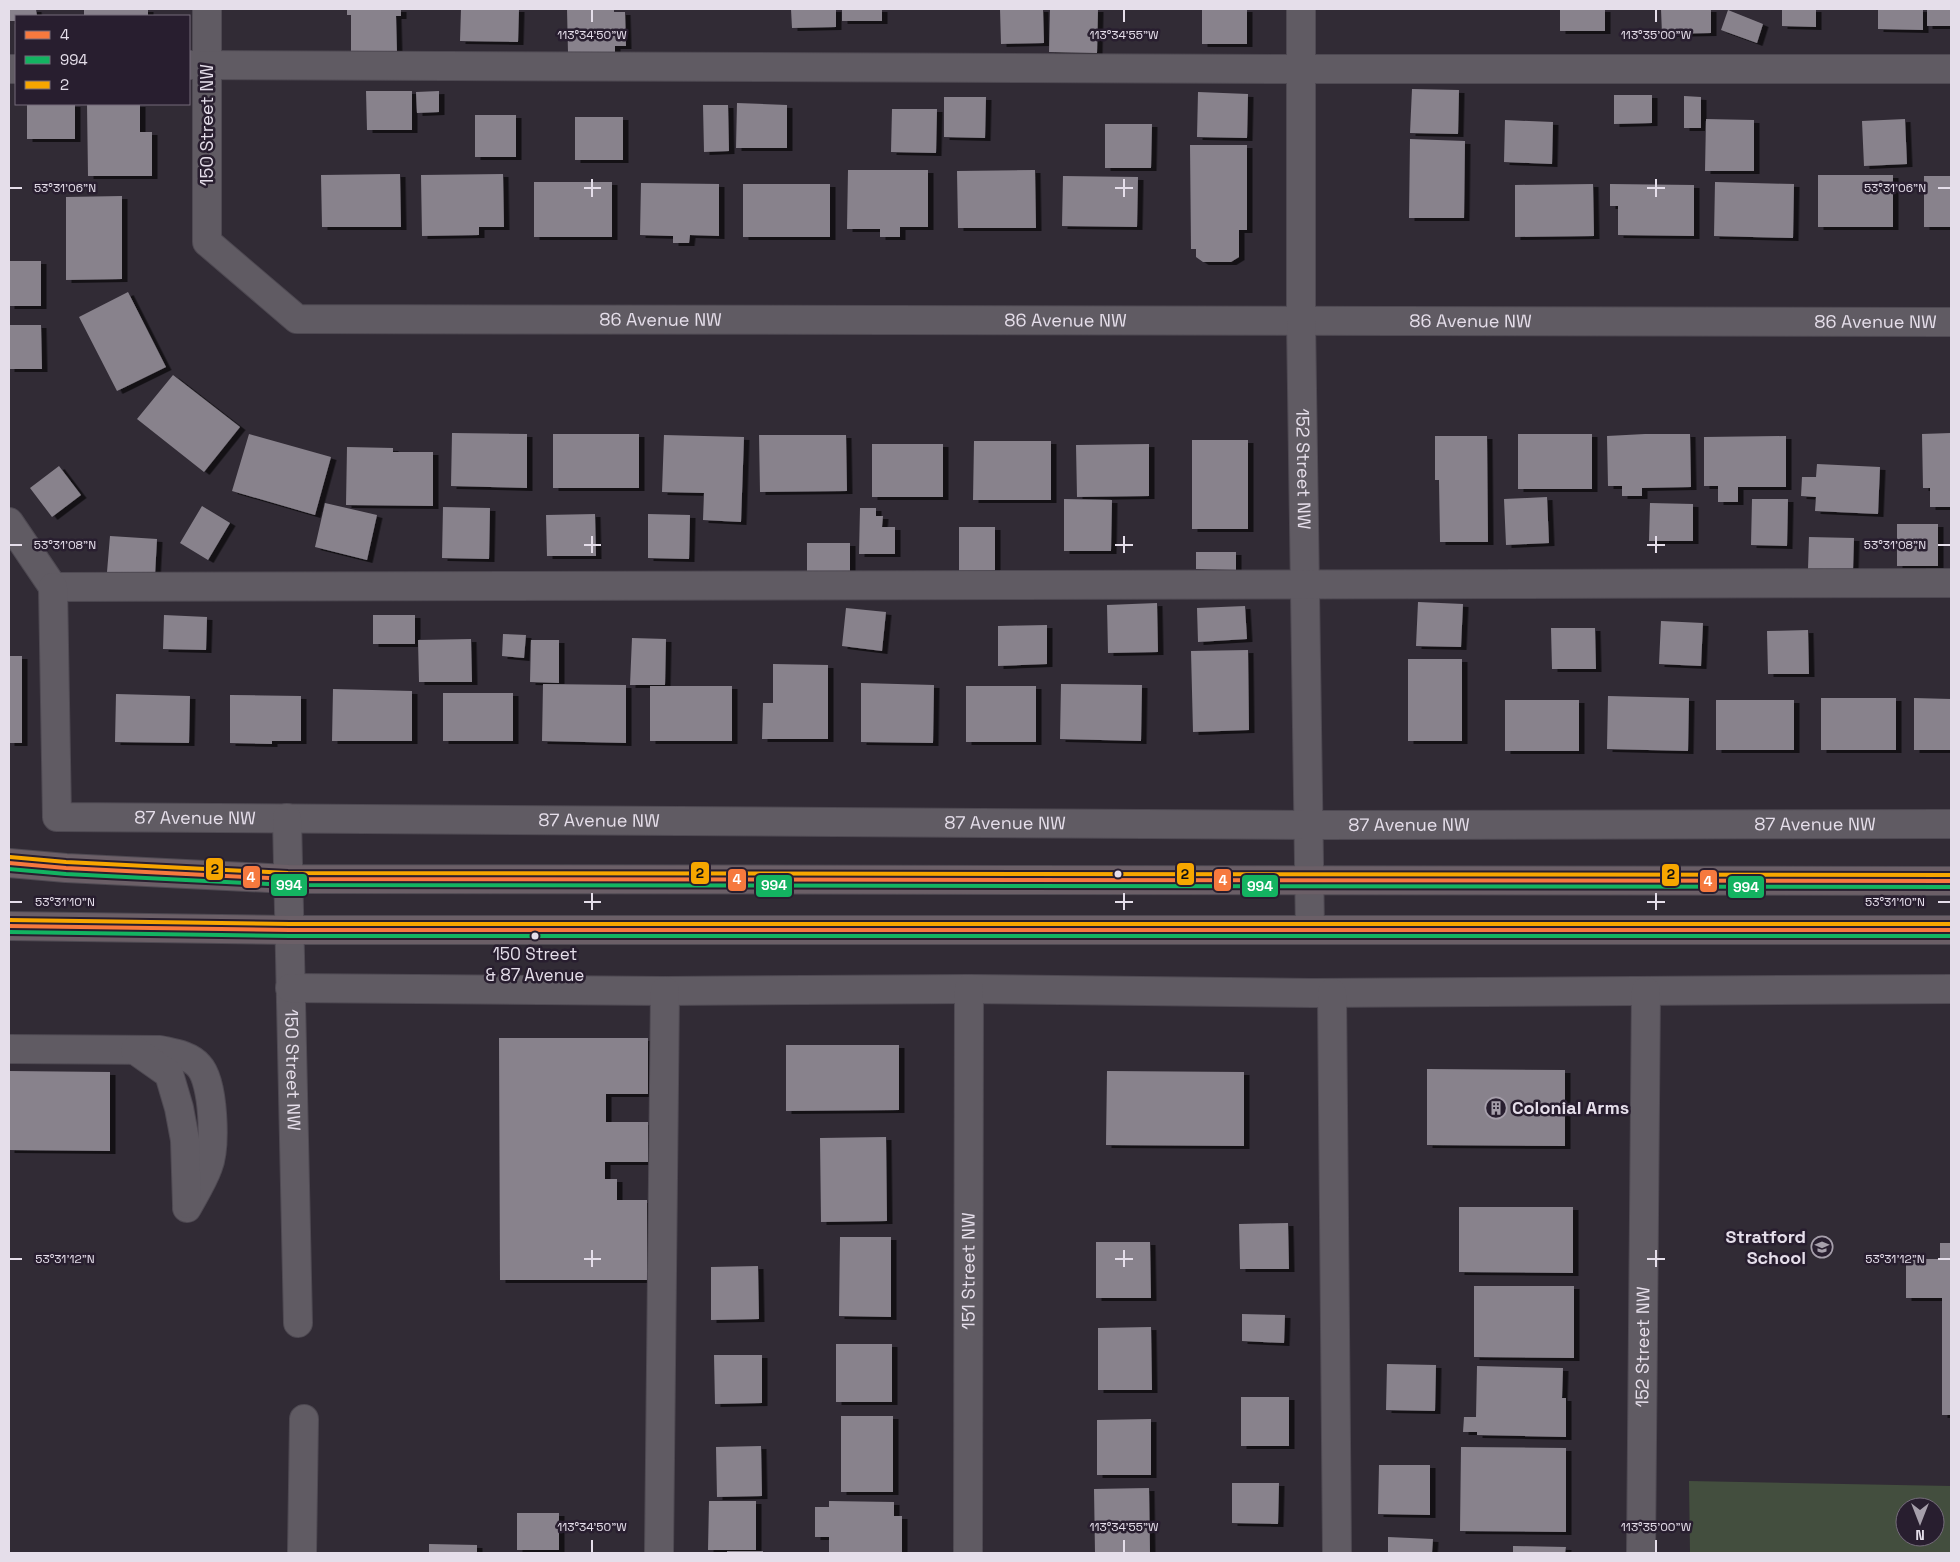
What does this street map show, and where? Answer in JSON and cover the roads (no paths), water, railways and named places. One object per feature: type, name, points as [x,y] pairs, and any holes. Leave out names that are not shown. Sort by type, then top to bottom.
[{"type":"main road","points":[[9,862],[66,868],[288,880],[1951,881]]},
{"type":"main road","points":[[9,926],[290,930],[1951,930]]},
{"type":"street","name":"150 Street NW","points":[[207,9],[198,64],[207,242]]},
{"type":"street","name":"152 Street NW","points":[[1301,9],[1301,320],[1310,930]]},
{"type":"street","points":[[198,64],[1301,69],[1951,69]]},
{"type":"street","name":"86 Avenue NW","points":[[207,242],[297,319],[1951,322]]},
{"type":"street","points":[[9,522],[54,586],[1951,583]]},
{"type":"street","name":"87 Avenue NW","points":[[54,586],[57,817],[1308,825],[1951,824]]},
{"type":"street","name":"150 Street NW","points":[[287,818],[298,1324]]},
{"type":"street","points":[[290,988],[665,991],[969,989],[1332,993],[1951,989]]},
{"type":"street","name":"151 Street NW","points":[[968,1553],[969,989]]},
{"type":"street","points":[[659,1553],[665,991]]},
{"type":"street","name":"152 Street NW","points":[[1641,1553],[1646,991]]},
{"type":"street","points":[[1332,993],[1337,1553]]},
{"type":"street","points":[[9,1049],[135,1050],[170,1074],[180,1108],[185,1140],[187,1208]]},
{"type":"street","points":[[302,1553],[304,1418]]},
{"type":"place","name":"150 Street & 87 Avenue","points":[[535,936]]},
{"type":"place","name":"Colonial Arms","points":[[1496,1108]]},
{"type":"place","name":"Stratford School","points":[[1822,1247]]}]
